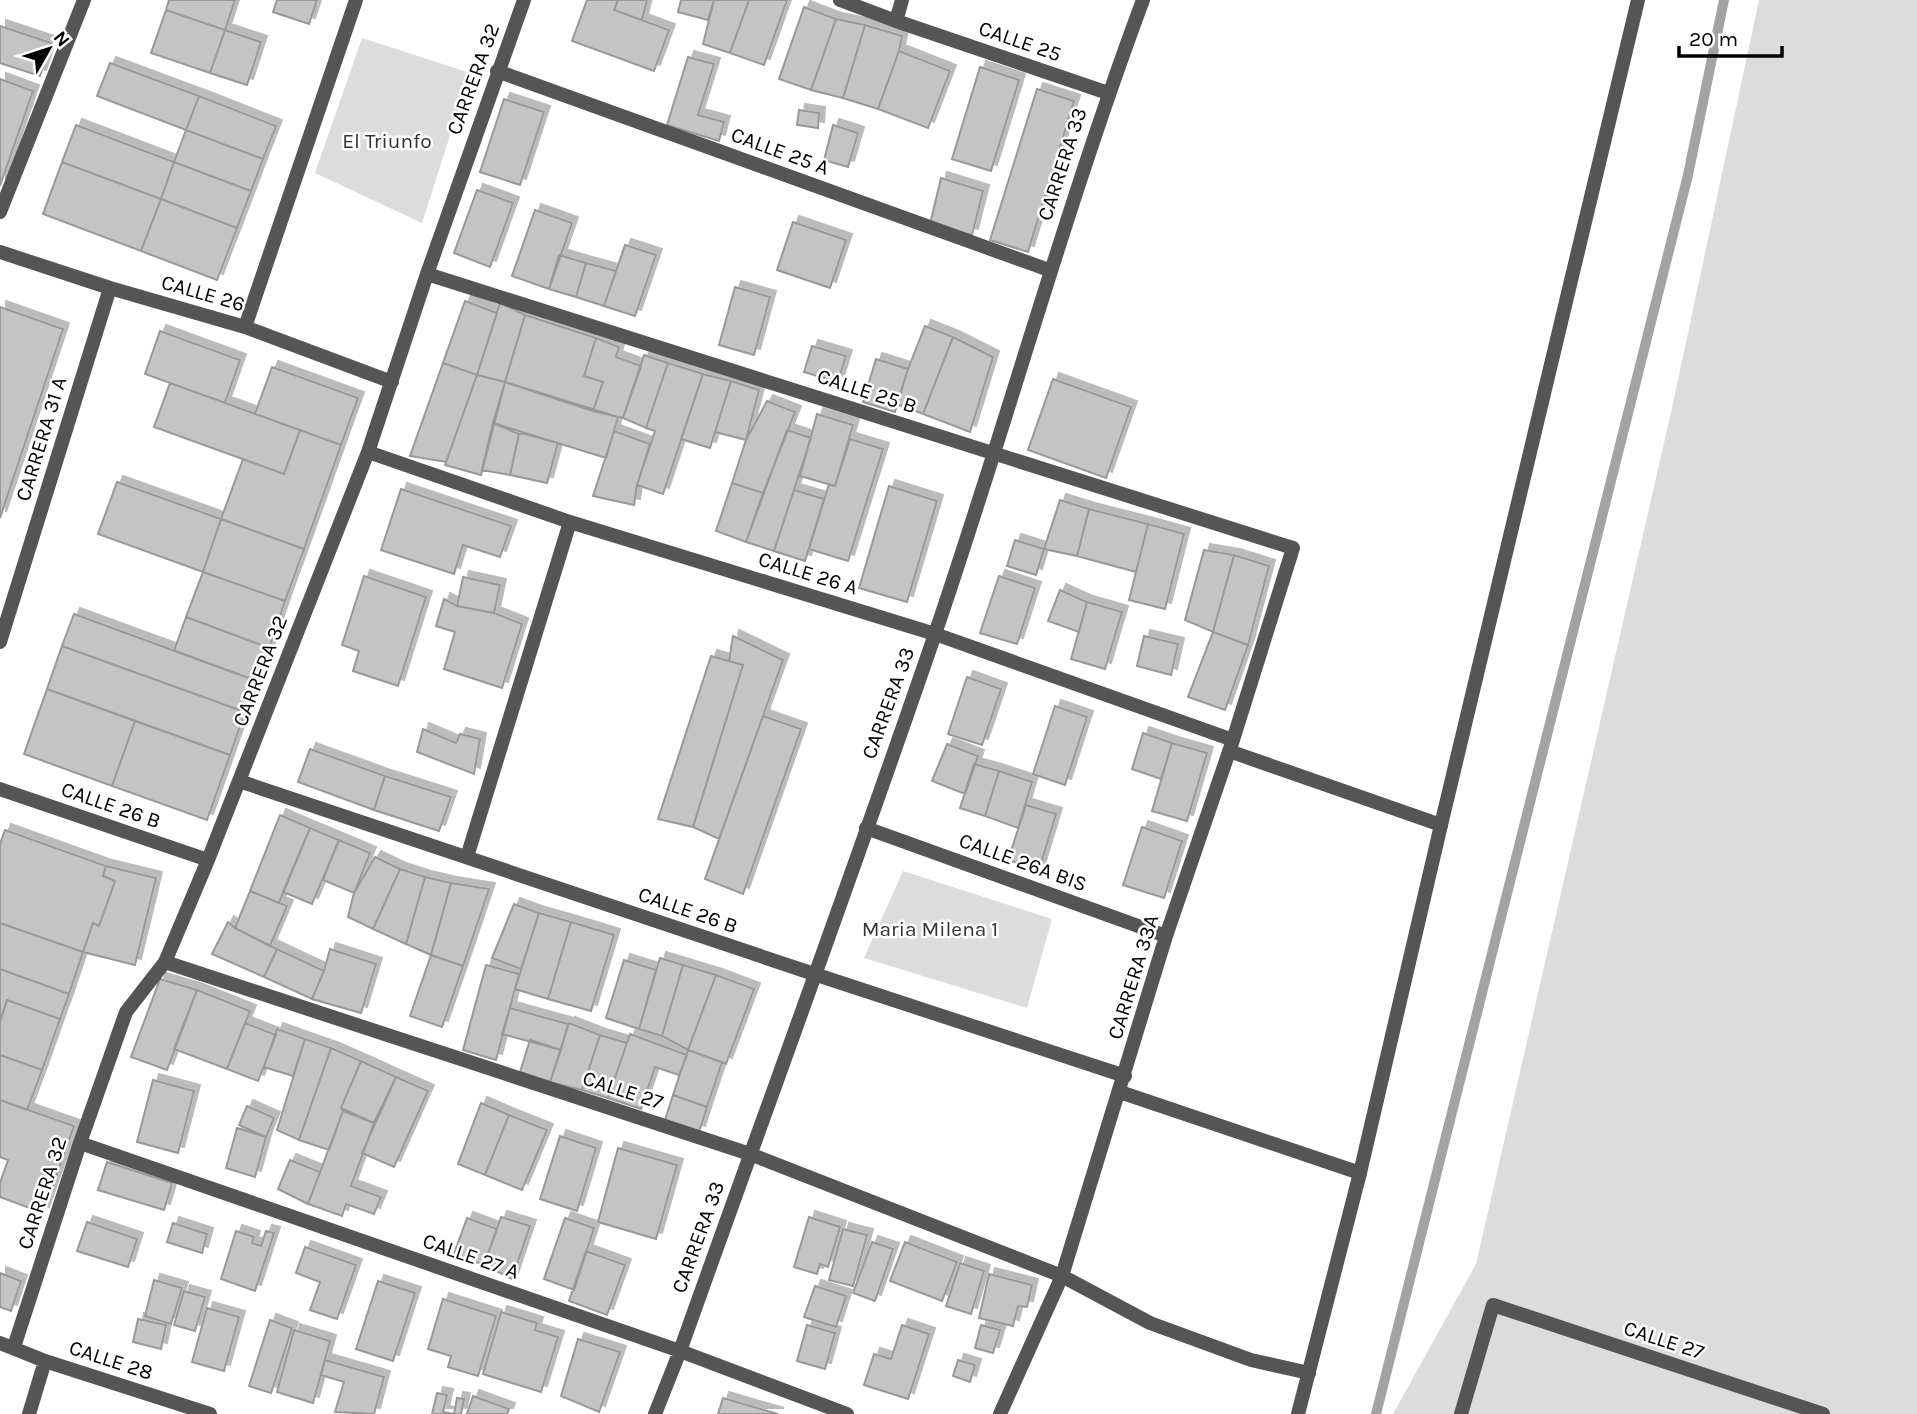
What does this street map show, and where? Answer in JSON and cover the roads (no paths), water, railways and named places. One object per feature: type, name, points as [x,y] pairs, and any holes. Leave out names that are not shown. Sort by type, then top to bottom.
[{"type":"street","points":[[0,212],[84,0]]},
{"type":"street","points":[[245,327],[356,0]]},
{"type":"street","name":"CARRERA 32","points":[[7,1345],[126,1012],[165,961],[208,860],[368,452],[497,71],[524,0]]},
{"type":"street","name":"CALLE 25","points":[[840,0],[1108,93]]},
{"type":"street","points":[[896,21],[902,0]]},
{"type":"street","name":"CARRERA 33","points":[[655,1414],[680,1351],[935,634],[994,453],[1049,270],[1108,93],[1143,0]]},
{"type":"street","points":[[1298,1414],[1360,1173],[1638,0]]},
{"type":"street","name":"CALLE 25 A","points":[[497,71],[1049,270]]},
{"type":"street","name":"CALLE 26","points":[[0,252],[110,288],[245,327],[392,382]]},
{"type":"street","name":"CALLE 25 B","points":[[427,274],[1293,548]]},
{"type":"street","name":"CARRERA 31 A","points":[[0,642],[110,288]]},
{"type":"street","name":"CALLE 26 A","points":[[368,452],[570,522],[935,634],[1441,825]]},
{"type":"street","points":[[467,857],[570,522]]},
{"type":"street","name":"CARRERA 33A","points":[[1000,1414],[1062,1276],[1166,936],[1231,746],[1293,548]]},
{"type":"street","name":"CALLE 26 B","points":[[239,781],[1125,1076]]},
{"type":"street","name":"CALLE 26 B","points":[[0,789],[208,860]]},
{"type":"street","name":"CALLE 26A BIS","points":[[866,828],[1166,936]]},
{"type":"street","name":"CALLE 27","points":[[165,961],[750,1154],[1062,1276],[1150,1323],[1251,1360],[1309,1373]]},
{"type":"street","points":[[1120,1092],[1360,1173]]},
{"type":"street","name":"CALLE 27 A","points":[[80,1143],[680,1351],[848,1414]]},
{"type":"street","name":"CALLE 27","points":[[1461,1414],[1493,1305],[1823,1414]]},
{"type":"street","name":"CALLE 28","points":[[7,1345],[45,1361],[210,1414]]},
{"type":"street","points":[[29,1414],[45,1361]]},
{"type":"waterway","points":[[1376,1414],[1688,175],[1724,0]]},
{"type":"park label","name":"El Triunfo","points":[[387,141]]},
{"type":"park label","name":"Maria Milena 1","points":[[930,929]]}]
